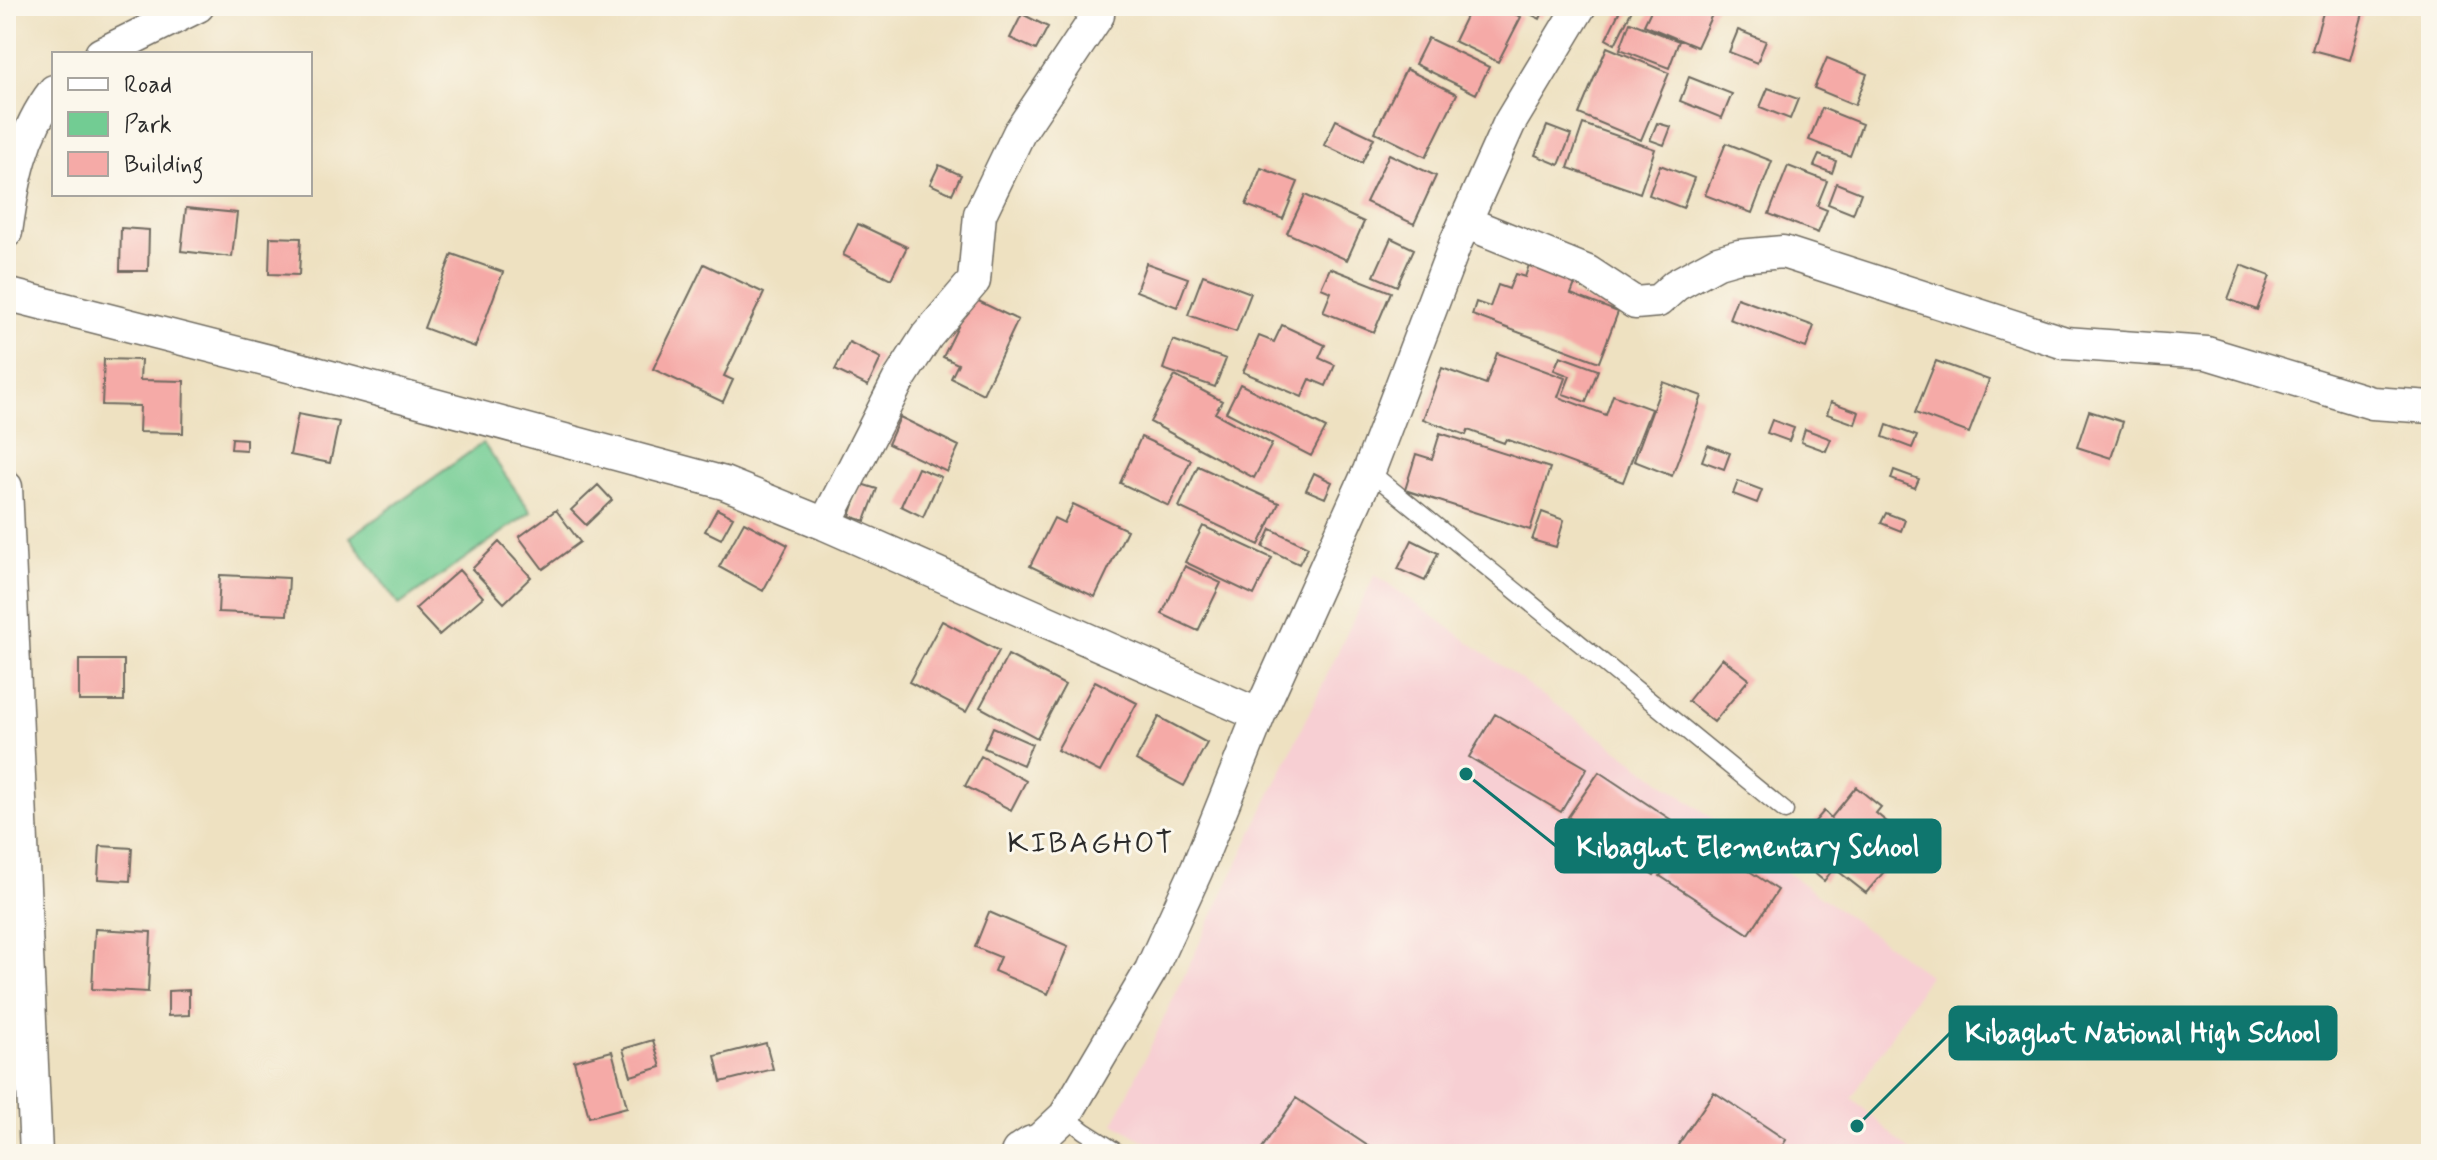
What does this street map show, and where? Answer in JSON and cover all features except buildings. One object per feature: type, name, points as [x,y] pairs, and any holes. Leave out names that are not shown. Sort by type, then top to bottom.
[{"type":"street","points":[[105,52],[198,6]]},
{"type":"street","points":[[1033,1151],[1065,1116],[1151,970],[1197,869],[1259,715],[1369,471],[1465,222],[1509,124],[1580,6]]},
{"type":"street","points":[[825,524],[898,381],[927,336],[974,281],[980,214],[1019,133],[1098,15]]},
{"type":"street","points":[[6,232],[14,175],[28,137],[52,93]]},
{"type":"street","points":[[1465,222],[1588,272],[1635,303],[1658,301],[1686,278],[1718,262],[1739,256],[1783,252],[2065,343],[2207,353],[2372,403],[2431,407]]},
{"type":"street","points":[[6,294],[617,452],[724,483],[825,524],[1259,715]]},
{"type":"street","points":[[6,487],[36,1154]]},
{"type":"lane","points":[[1369,471],[1785,811]]},
{"type":"lane","points":[[1065,1116],[1120,1154]]},
{"type":"shaded area","points":[[1375,574],[1929,975],[1852,1098],[1913,1154],[1165,1154],[1114,1123]]},
{"type":"green space","points":[[483,443],[531,512],[399,605],[350,537]]},
{"type":"place","name":"Kibaghot Elementary School","points":[[1466,774]]},
{"type":"place","name":"Kibaghot National High School","points":[[1857,1126]]},
{"type":"district","name":"KIBAGHOT","points":[[1091,843]]}]
